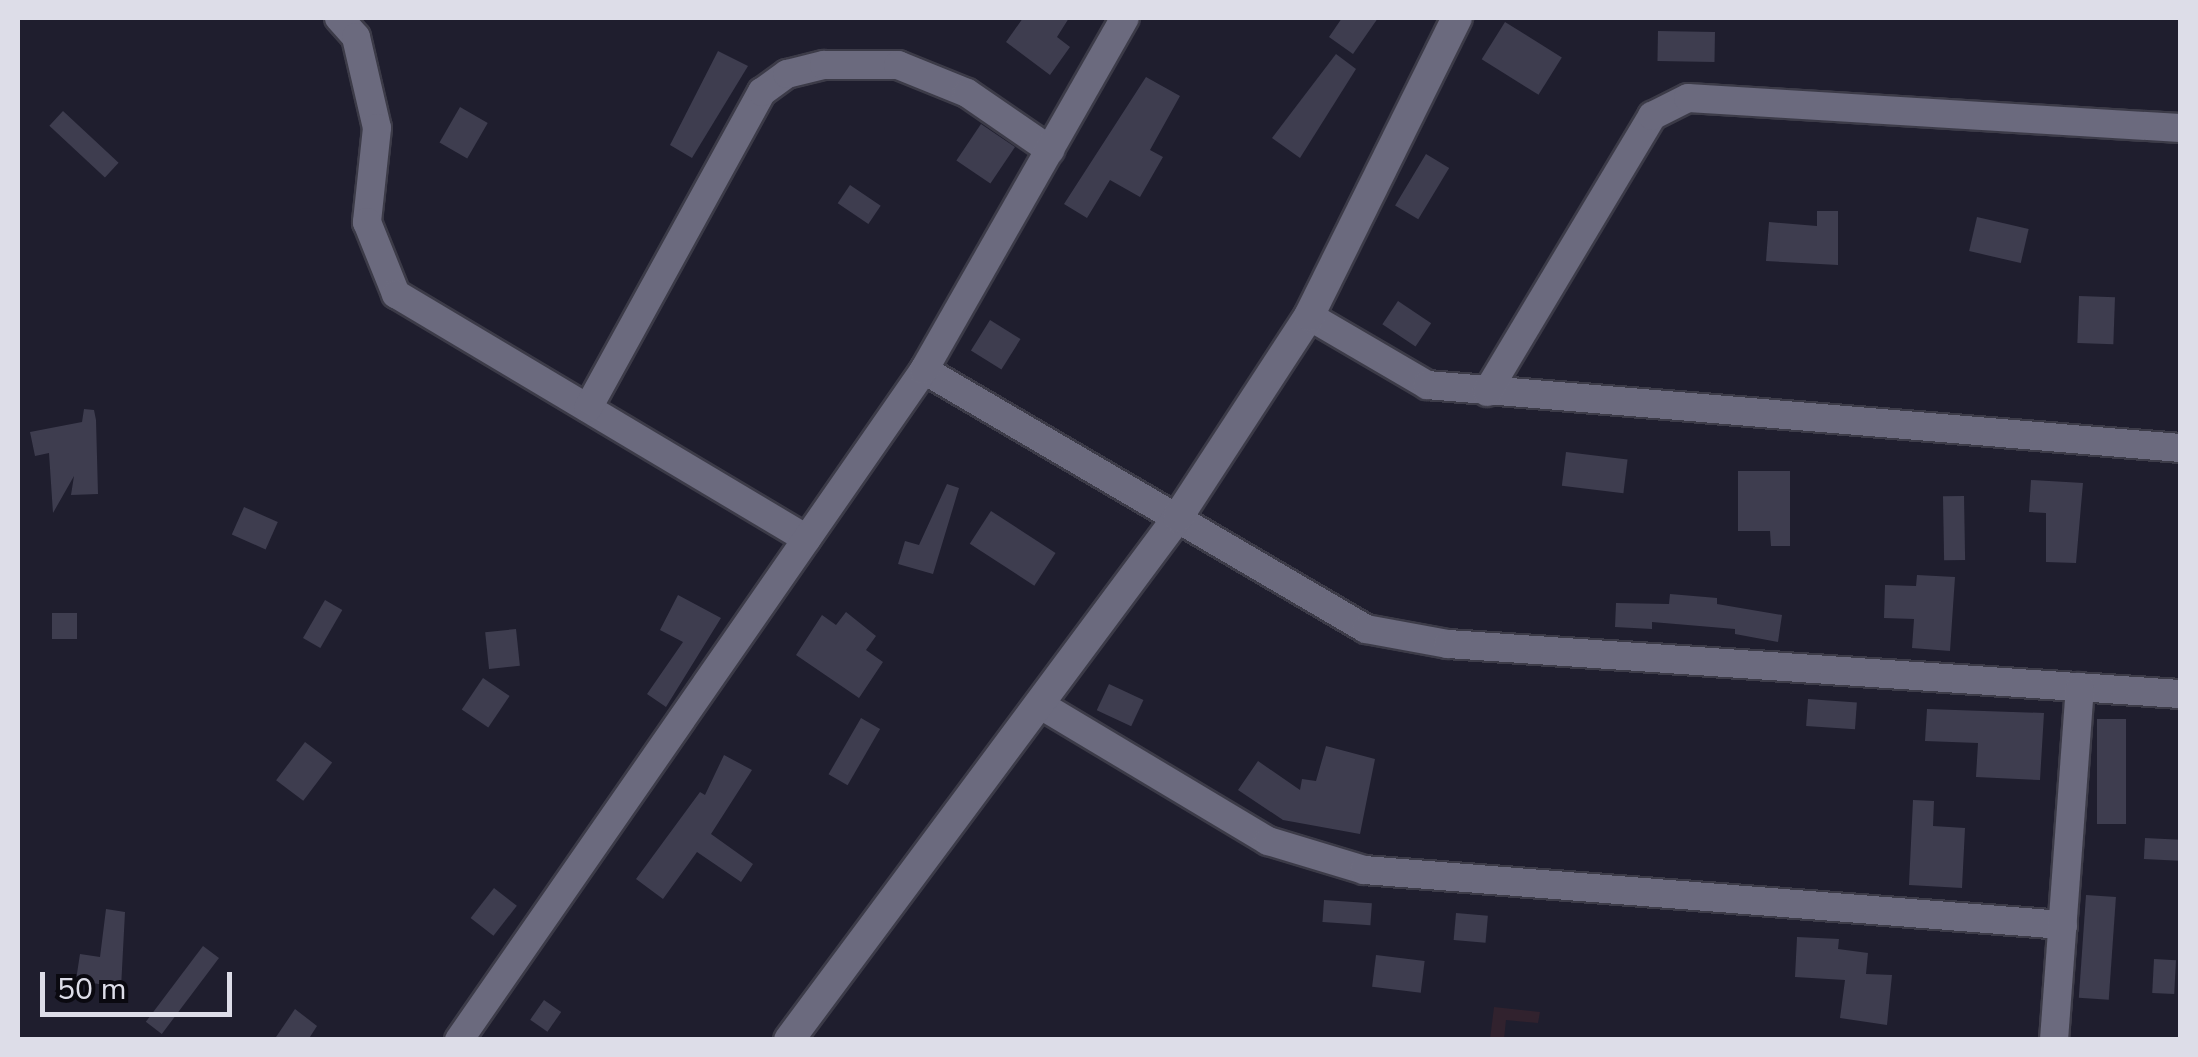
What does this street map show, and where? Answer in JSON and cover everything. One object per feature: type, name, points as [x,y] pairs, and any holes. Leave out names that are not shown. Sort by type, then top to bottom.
[{"type":"street","points":[[339,18],[356,38],[378,128],[367,222],[396,294],[807,539]]},
{"type":"street","points":[[458,1040],[924,370],[1125,18]]},
{"type":"street","points":[[789,1040],[1178,517],[1309,316],[1457,18]]},
{"type":"street","points":[[588,408],[762,92],[788,74],[824,65],[898,66],[967,93],[1050,150]]},
{"type":"street","points":[[1487,392],[1652,116],[1688,98],[2180,128]]},
{"type":"street","points":[[1309,316],[1427,385],[2180,448]]},
{"type":"street","points":[[924,370],[1366,629],[1448,644],[2180,694]]},
{"type":"street","points":[[2054,1040],[2080,687]]},
{"type":"street","points":[[1039,704],[1268,841],[1364,870],[2062,925]]},
{"type":"shaded area","points":[[1494,1007],[1540,1012],[1538,1023],[1506,1020],[1504,1039],[1490,1039]]},
{"type":"building","points":[[1023,18],[1069,18],[1057,37],[1070,47],[1050,75],[1006,42]]},
{"type":"building","points":[[1342,18],[1378,18],[1353,54],[1329,37]]},
{"type":"building","points":[[1505,22],[1562,58],[1539,95],[1482,59]]},
{"type":"building","points":[[1658,31],[1715,32],[1714,62],[1657,61]]},
{"type":"building","points":[[718,51],[748,66],[692,158],[670,145]]},
{"type":"building","points":[[1336,54],[1356,69],[1300,158],[1272,138]]},
{"type":"building","points":[[1146,77],[1180,96],[1150,150],[1163,157],[1140,197],[1110,180],[1087,218],[1064,204]]},
{"type":"building","points":[[460,107],[488,123],[467,159],[440,143]]},
{"type":"building","points":[[63,111],[119,163],[105,177],[49,126]]},
{"type":"building","points":[[981,124],[1015,147],[990,183],[956,160]]},
{"type":"building","points":[[1426,154],[1449,168],[1418,219],[1395,205]]},
{"type":"building","points":[[850,185],[881,206],[868,224],[838,203]]},
{"type":"building","points":[[1817,211],[1838,211],[1838,265],[1766,261],[1769,222],[1817,226]]},
{"type":"building","points":[[1977,217],[2029,229],[2021,263],[1969,251]]},
{"type":"building","points":[[2079,296],[2115,297],[2113,344],[2077,343]]},
{"type":"building","points":[[1398,301],[1431,323],[1416,347],[1382,324]]},
{"type":"building","points":[[990,320],[1021,339],[1001,370],[971,351]]},
{"type":"building","points":[[84,409],[94,410],[96,420],[98,494],[71,495],[74,476],[53,513],[49,453],[35,456],[30,432],[82,422]]},
{"type":"building","points":[[1566,452],[1628,460],[1623,493],[1562,486]]},
{"type":"building","points":[[1738,471],[1790,471],[1790,546],[1771,546],[1770,531],[1738,531]]},
{"type":"building","points":[[2031,480],[2083,483],[2076,563],[2046,562],[2046,513],[2029,512]]},
{"type":"building","points":[[947,484],[959,488],[933,574],[898,564],[905,541],[919,545]]},
{"type":"building","points":[[1943,496],[1964,496],[1965,560],[1944,560]]},
{"type":"building","points":[[244,507],[278,522],[266,549],[232,534]]},
{"type":"building","points":[[991,511],[1056,553],[1034,586],[970,544]]},
{"type":"building","points":[[1917,575],[1955,577],[1950,651],[1912,648],[1914,619],[1884,618],[1885,585],[1916,586]]},
{"type":"building","points":[[1670,594],[1717,598],[1717,604],[1782,615],[1778,642],[1735,634],[1735,629],[1652,622],[1652,629],[1615,627],[1616,603],[1669,604]]},
{"type":"building","points":[[678,595],[721,618],[666,707],[647,694],[683,642],[660,630]]},
{"type":"building","points":[[325,600],[342,610],[320,648],[303,638]]},
{"type":"building","points":[[846,612],[876,636],[866,650],[883,662],[859,698],[796,655],[822,615],[836,625]]},
{"type":"building","points":[[52,613],[77,613],[77,639],[52,639]]},
{"type":"building","points":[[516,629],[520,666],[489,669],[485,632]]},
{"type":"building","points":[[483,678],[510,696],[488,727],[462,710]]},
{"type":"building","points":[[1109,684],[1143,700],[1131,726],[1097,710]]},
{"type":"building","points":[[1808,699],[1857,702],[1855,729],[1806,726]]},
{"type":"building","points":[[1927,709],[2044,713],[2040,780],[1976,777],[1978,743],[1925,741]]},
{"type":"building","points":[[861,718],[880,729],[848,785],[828,774]]},
{"type":"building","points":[[2097,719],[2126,719],[2126,824],[2097,824]]},
{"type":"building","points":[[305,742],[332,762],[303,801],[276,780]]},
{"type":"building","points":[[1326,746],[1375,759],[1360,834],[1283,820],[1238,790],[1258,761],[1300,790],[1302,779],[1316,781]]},
{"type":"building","points":[[724,755],[752,770],[711,834],[753,864],[741,882],[697,852],[663,899],[636,879],[700,792],[705,795]]},
{"type":"building","points":[[1913,800],[1934,801],[1933,826],[1965,828],[1962,888],[1909,885]]},
{"type":"building","points":[[2145,838],[2180,840],[2179,861],[2144,859]]},
{"type":"building","points":[[494,888],[517,906],[493,936],[471,918]]},
{"type":"building","points":[[2086,895],[2116,897],[2109,1000],[2079,998]]},
{"type":"building","points":[[1324,900],[1372,903],[1370,925],[1322,922]]},
{"type":"building","points":[[106,909],[125,912],[121,988],[76,980],[80,954],[100,957]]},
{"type":"building","points":[[1456,913],[1488,916],[1486,943],[1454,940]]},
{"type":"building","points":[[1797,937],[1839,939],[1838,949],[1868,953],[1866,974],[1892,975],[1887,1025],[1840,1018],[1845,980],[1795,977]]},
{"type":"building","points":[[203,946],[219,958],[162,1034],[146,1022]]},
{"type":"building","points":[[1376,955],[1425,961],[1421,993],[1372,987]]},
{"type":"building","points":[[2154,959],[2176,960],[2174,994],[2152,993]]},
{"type":"building","points":[[544,1000],[561,1012],[547,1032],[530,1020]]},
{"type":"building","points":[[295,1009],[317,1026],[308,1040],[274,1040]]}]
